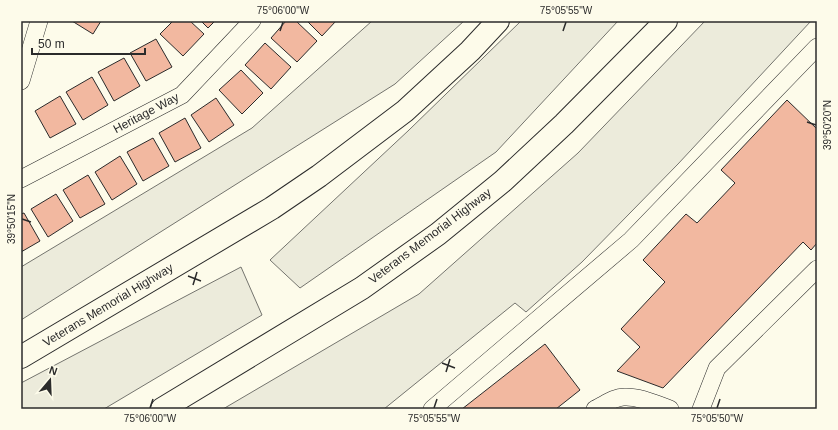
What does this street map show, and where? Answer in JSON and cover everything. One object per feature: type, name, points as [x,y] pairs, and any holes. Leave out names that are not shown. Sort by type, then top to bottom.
[{"type":"highway","name":"Veterans Memorial Highway","points":[[21,357],[272,208],[319,176],[405,111],[470,51],[498,21]]},
{"type":"highway","name":"Veterans Memorial Highway","points":[[162,409],[362,288],[438,234],[503,181],[564,124],[666,21]]},
{"type":"street","points":[[21,81],[39,21]]},
{"type":"street","name":"Heritage Way","points":[[21,179],[182,95],[252,21]]},
{"type":"street","points":[[432,409],[631,240],[817,47]]},
{"type":"street","points":[[701,409],[717,368],[817,269]]},
{"type":"street","points":[[596,409],[615,399],[624,397],[636,398],[670,409]]},
{"type":"shaded area","points":[[372,21],[464,21],[395,84],[21,320],[21,267],[252,128]]},
{"type":"shaded area","points":[[521,21],[618,21],[496,152],[300,288],[270,260],[409,130]]},
{"type":"shaded area","points":[[705,21],[811,21],[678,164],[582,262],[526,312],[515,303],[384,409],[223,409],[419,294],[578,153]]},
{"type":"shaded area","points":[[241,267],[262,315],[104,409],[21,409],[21,383]]},
{"type":"building","points":[[72,21],[101,21],[93,34]]},
{"type":"building","points":[[173,21],[190,21],[204,34],[183,56],[160,34]]},
{"type":"building","points":[[201,21],[215,21],[208,28]]},
{"type":"building","points":[[286,21],[296,21],[317,41],[297,62],[271,38]]},
{"type":"building","points":[[307,21],[336,21],[322,36]]},
{"type":"building","points":[[156,39],[172,67],[146,81],[130,53]]},
{"type":"building","points":[[265,43],[291,67],[271,89],[245,65]]},
{"type":"building","points":[[124,58],[140,86],[114,101],[98,72]]},
{"type":"building","points":[[241,70],[263,93],[242,114],[219,90]]},
{"type":"building","points":[[92,77],[108,105],[83,120],[66,92]]},
{"type":"building","points":[[60,96],[76,124],[50,138],[35,111]]},
{"type":"building","points":[[216,98],[234,125],[209,142],[191,115]]},
{"type":"building","points":[[787,100],[817,129],[817,243],[811,250],[803,242],[663,388],[617,371],[640,347],[621,329],[665,282],[643,260],[686,214],[697,223],[735,183],[721,170]]},
{"type":"building","points":[[185,118],[201,148],[175,162],[159,133]]},
{"type":"building","points":[[153,138],[169,166],[143,181],[127,152]]},
{"type":"building","points":[[120,156],[137,184],[112,200],[95,172]]},
{"type":"building","points":[[88,175],[105,204],[80,218],[63,190]]},
{"type":"building","points":[[56,194],[73,221],[48,237],[31,209]]},
{"type":"building","points":[[24,213],[40,241],[21,252],[21,214]]},
{"type":"building","points":[[545,344],[580,390],[556,409],[462,409]]}]
